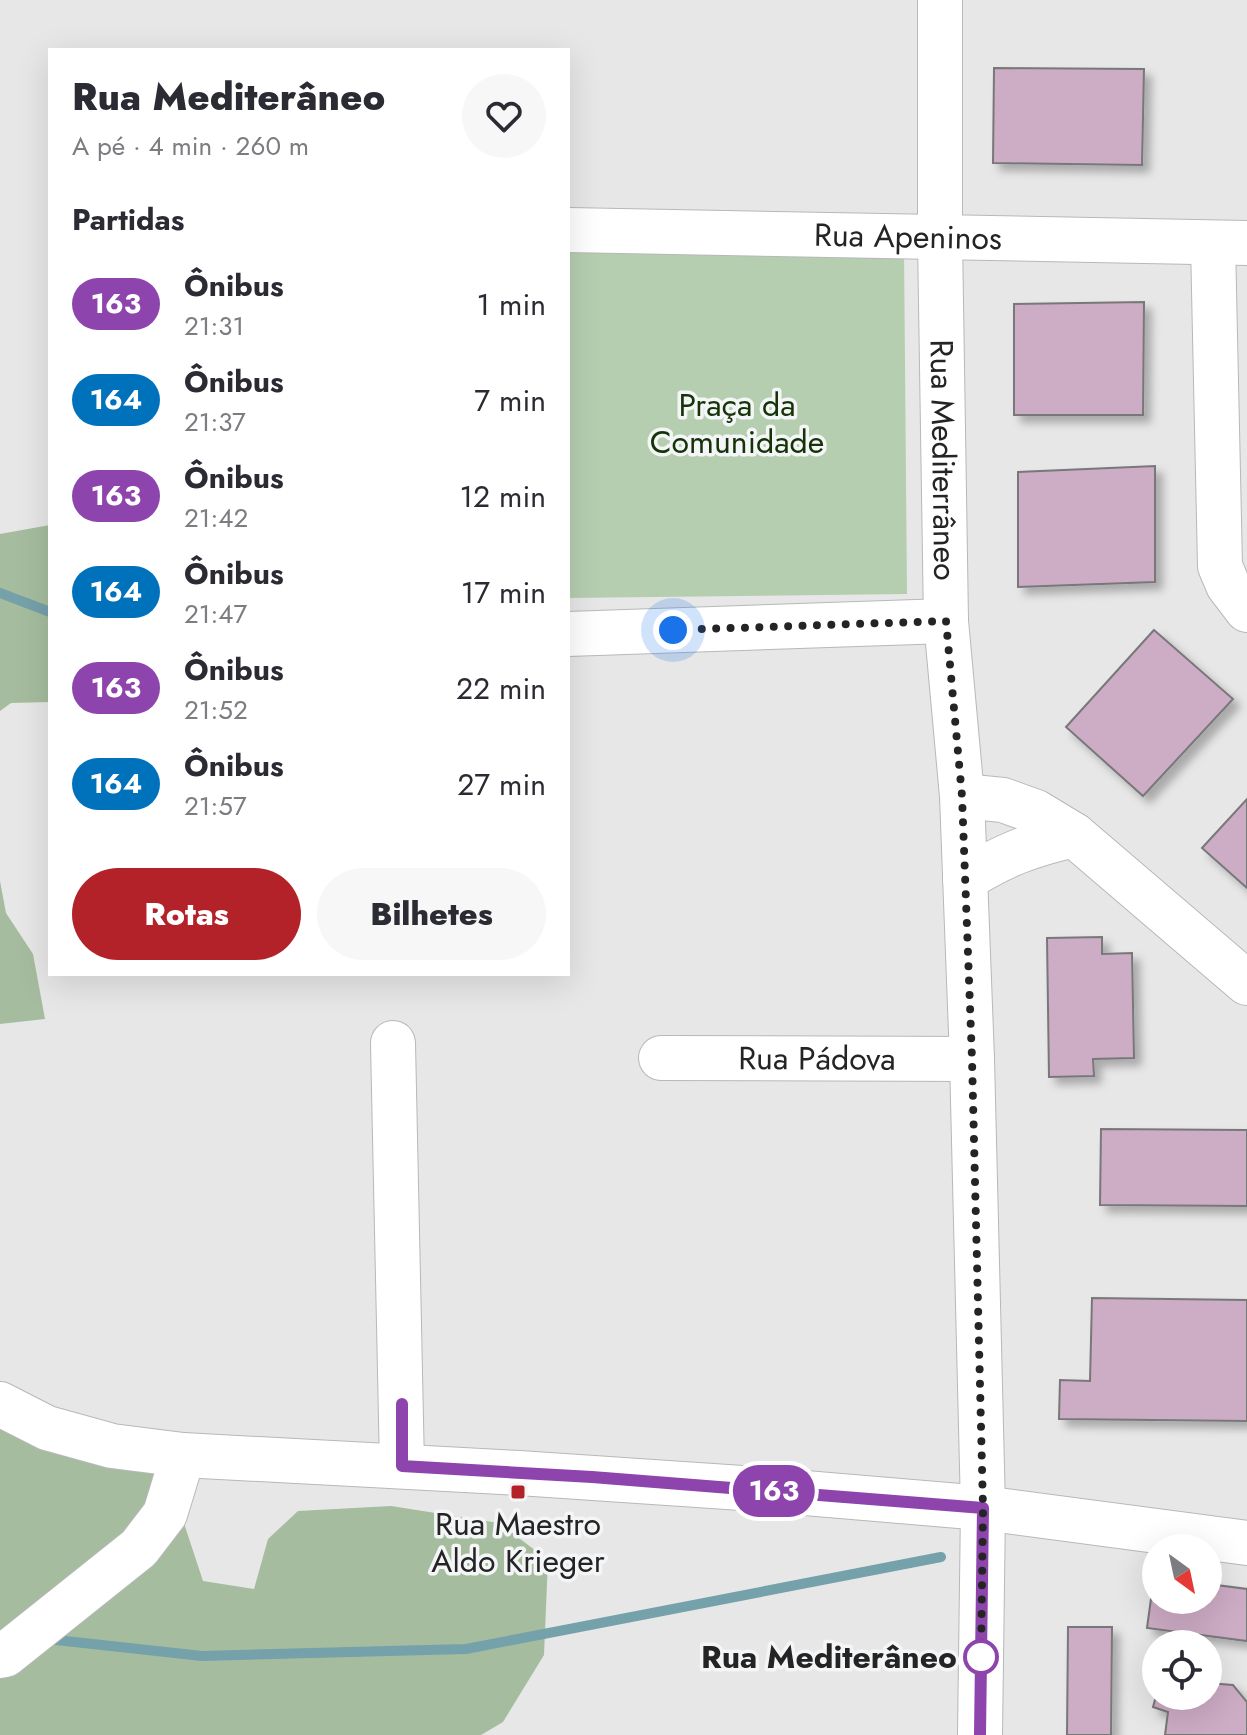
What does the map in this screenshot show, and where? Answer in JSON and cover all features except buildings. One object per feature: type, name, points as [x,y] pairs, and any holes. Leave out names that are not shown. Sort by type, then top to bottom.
[{"type":"street","name":"Rua Mediterrâneo","points":[[940,0],[946,621],[962,796],[972,1059],[983,1508],[980,1735]]},
{"type":"street","name":"Rua Apeninos","points":[[570,230],[1230,243]]},
{"type":"street","points":[[1230,243],[1220,566],[1228,585],[1247,610]]},
{"type":"street","points":[[570,634],[946,621]]},
{"type":"street","points":[[962,796],[1003,800],[1025,808],[1074,835],[1247,983]]},
{"type":"street","points":[[965,879],[999,858],[1035,844],[1074,835]]},
{"type":"street","points":[[393,1043],[402,1466]]},
{"type":"street","name":"Rua Pádova","points":[[661,1058],[972,1059]]},
{"type":"street","points":[[0,1404],[47,1428],[112,1446],[183,1455],[592,1477],[983,1508],[1247,1543]]},
{"type":"street","points":[[2,1662],[139,1548],[165,1514],[183,1455]]},
{"type":"green space","name":"Praça da Comunidade","points":[[904,248],[907,594],[570,598],[570,253]]},
{"type":"green space","points":[[48,525],[48,702],[11,703],[0,711],[0,534]]},
{"type":"green space","points":[[0,881],[6,913],[33,954],[45,1019],[0,1024]]},
{"type":"green space","points":[[0,1415],[153,1457],[172,1487],[203,1581],[254,1589],[268,1539],[298,1511],[391,1506],[499,1523],[548,1560],[544,1655],[503,1722],[481,1735],[0,1735]]},
{"type":"waterway","points":[[0,593],[48,611]]},
{"type":"waterway","points":[[47,1639],[202,1656],[466,1649],[941,1557]]},
{"type":"bus line","name":"163","points":[[402,1404],[402,1466],[592,1477],[983,1508],[980,1735]]},
{"type":"place","name":"Rua Maestro Aldo Krieger","points":[[518,1492]]},
{"type":"place","name":"Rua Mediterâneo","points":[[981,1657]]},
{"type":"route","points":[[673,630],[946,621],[962,796],[972,1059],[983,1508],[981,1657]]}]
